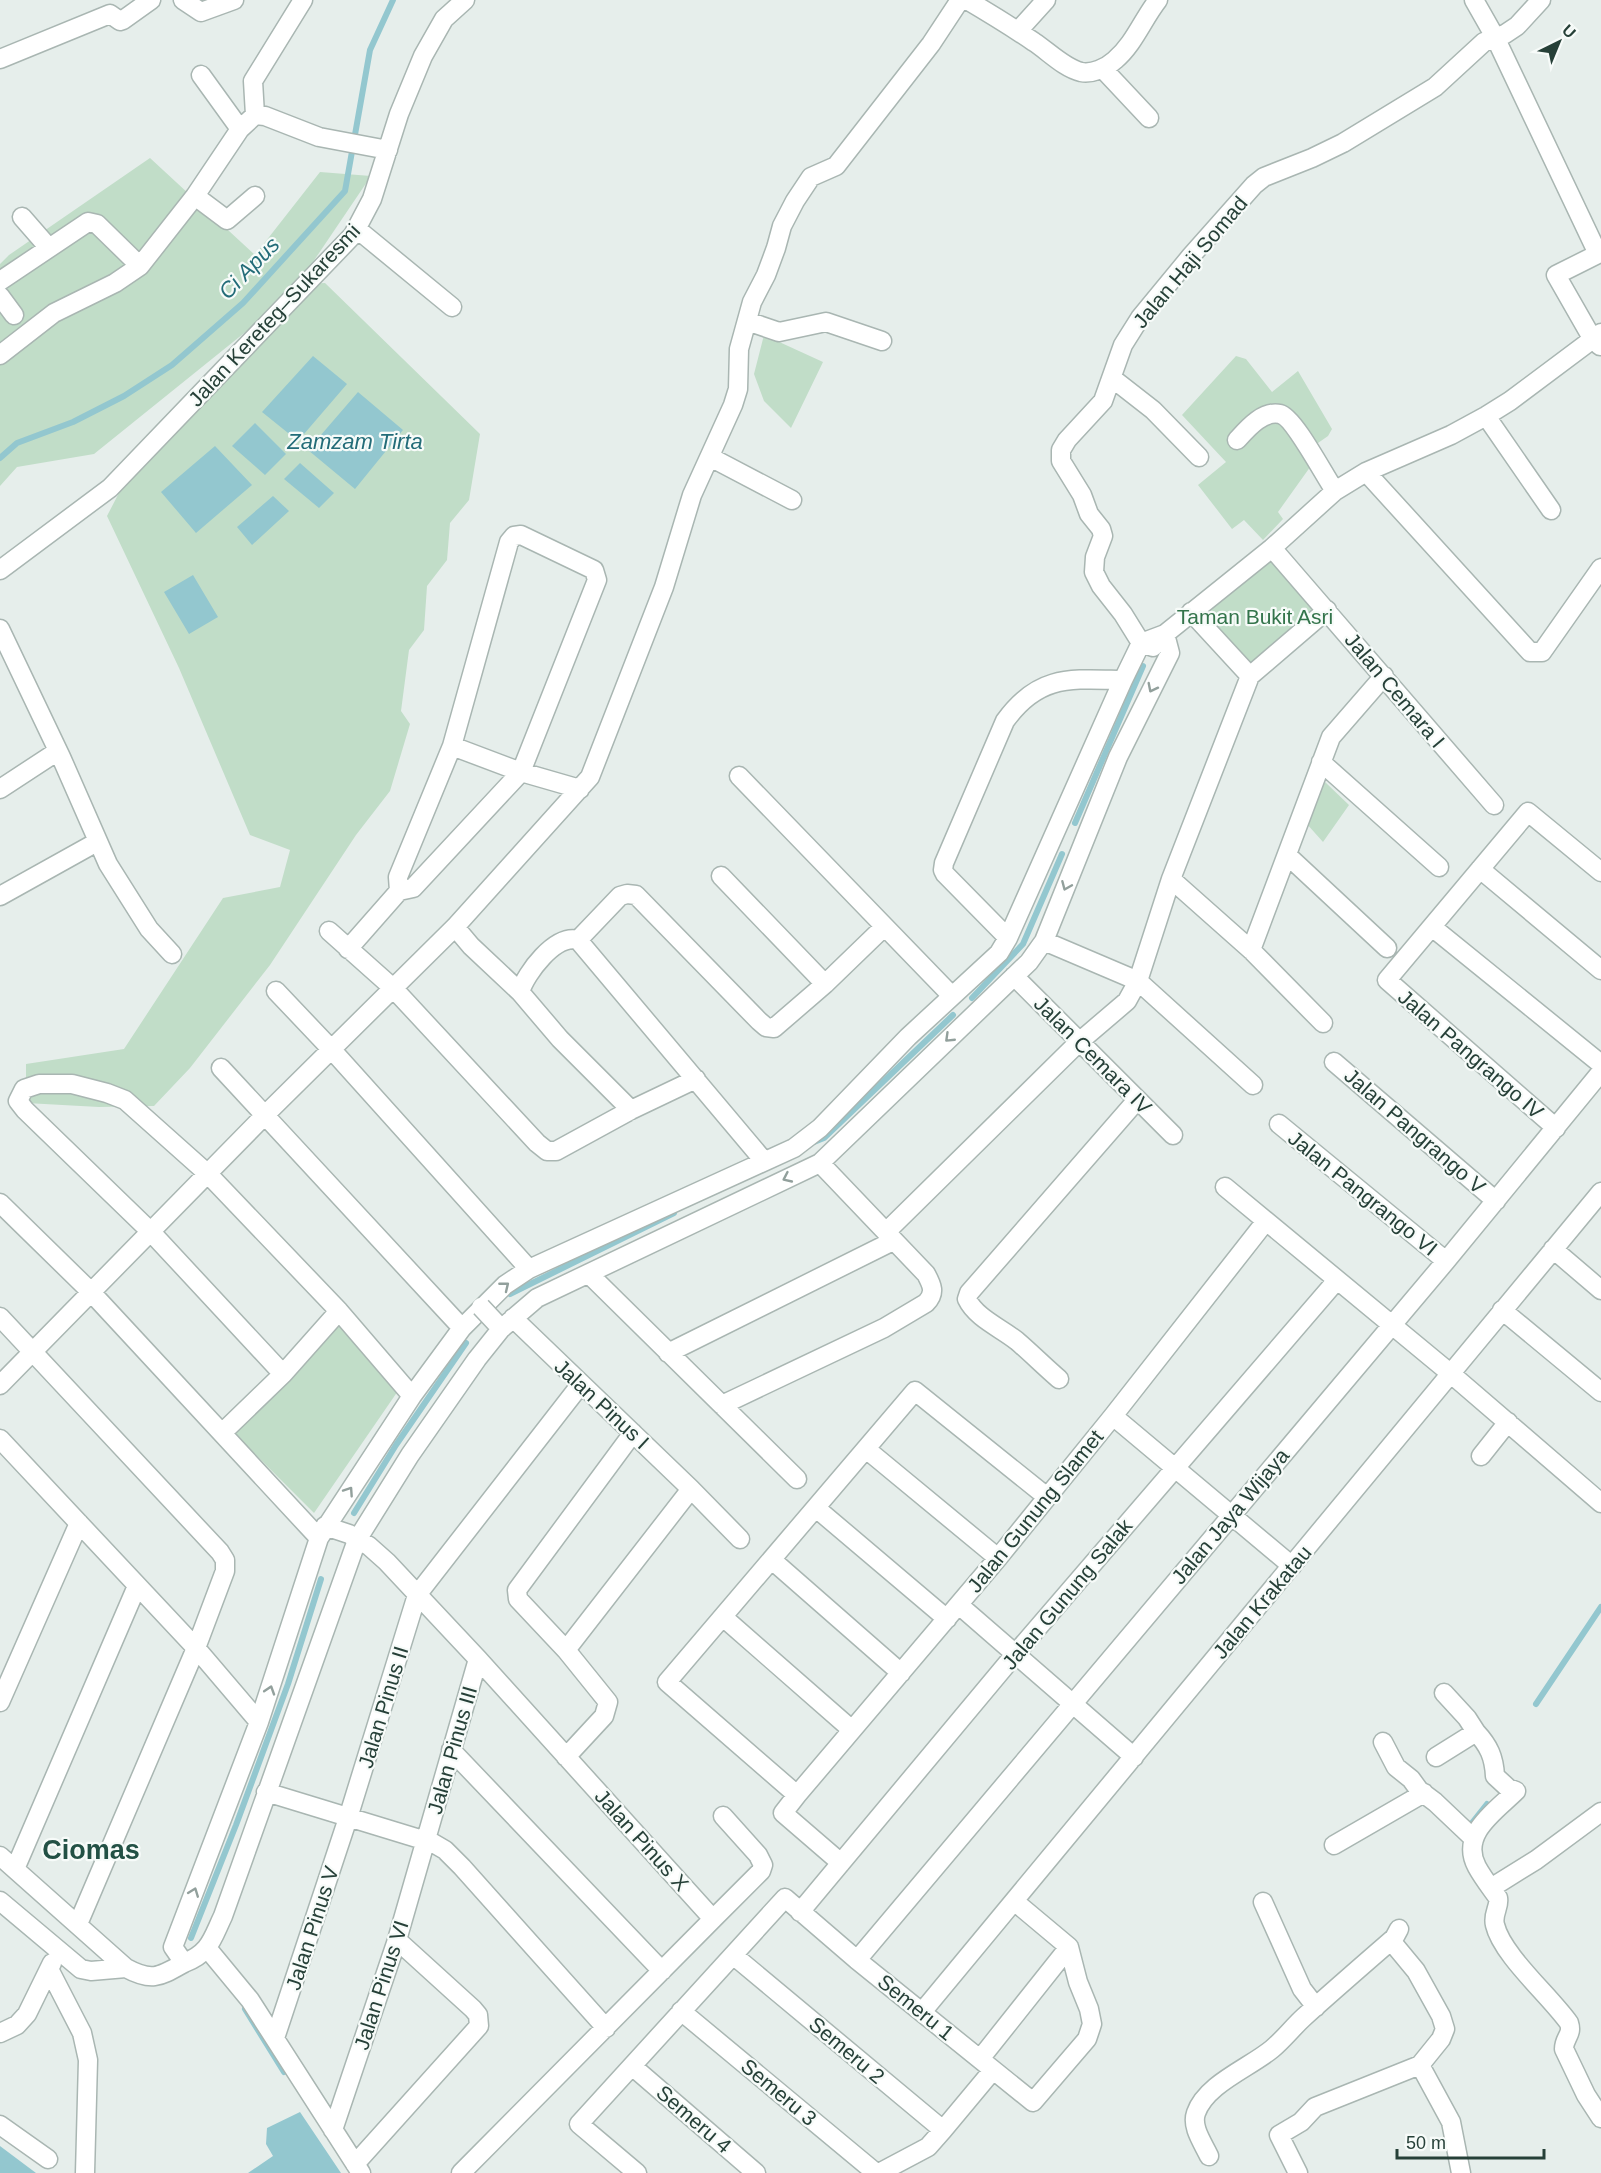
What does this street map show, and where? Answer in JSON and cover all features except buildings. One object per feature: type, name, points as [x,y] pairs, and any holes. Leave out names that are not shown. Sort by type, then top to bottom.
[{"type":"street","points":[[0,59],[110,14],[120,21],[123,20],[151,0]]},
{"type":"street","points":[[183,0],[201,12],[234,0]]},
{"type":"street","points":[[255,115],[253,81],[303,0]]},
{"type":"street","name":"Jalan Kereteg–Sukaresmi","points":[[0,570],[110,488],[357,229],[372,199],[381,149],[399,114],[423,56],[444,19],[465,0]]},
{"type":"street","points":[[0,1385],[90,1291],[393,988],[462,936],[590,777],[664,587],[692,495],[738,389],[739,349],[752,302],[766,275],[782,226],[811,177],[836,166],[931,44],[960,0]]},
{"type":"street","points":[[967,0],[1079,72],[1091,73],[1115,61],[1130,45],[1158,0]]},
{"type":"street","points":[[1018,31],[1046,0]]},
{"type":"street","points":[[0,1856],[126,1968],[149,1978],[163,1975],[197,1958],[207,1948],[223,1916],[266,1792],[337,1533],[410,1455],[503,1323],[537,1298],[820,1163],[1029,962],[1044,941],[1067,842],[1123,680],[1141,643],[1165,634],[1272,548],[1335,491],[1366,472],[1451,435],[1486,416],[1598,340],[1556,276],[1598,254],[1495,37],[1474,0]]},
{"type":"street","name":"Jalan Haji Somad","points":[[1141,643],[1123,614],[1101,586],[1094,572],[1095,557],[1103,536],[1101,529],[1093,521],[1082,495],[1060,461],[1061,450],[1067,440],[1103,401],[1123,345],[1140,318],[1254,185],[1264,177],[1343,143],[1435,87],[1484,42],[1505,34],[1517,26],[1541,0]]},
{"type":"street","points":[[1103,69],[1149,118]]},
{"type":"street","points":[[201,75],[240,129]]},
{"type":"street","points":[[0,356],[54,313],[114,284],[140,266],[195,196],[240,129],[255,115],[265,116],[319,137],[381,149]]},
{"type":"street","points":[[195,196],[227,220],[255,196]]},
{"type":"street","points":[[22,217],[49,248]]},
{"type":"street","points":[[0,281],[92,221],[140,266]]},
{"type":"street","points":[[357,229],[452,307]]},
{"type":"street","points":[[0,296],[14,315]]},
{"type":"street","points":[[747,321],[779,332],[826,322],[882,341]]},
{"type":"street","points":[[1112,378],[1153,410],[1199,457]]},
{"type":"street","points":[[1237,440],[1255,422],[1269,415],[1278,413],[1283,415],[1300,434],[1335,491]]},
{"type":"street","points":[[1486,416],[1551,510]]},
{"type":"street","points":[[710,457],[792,500]]},
{"type":"street","points":[[1366,472],[1530,652],[1542,652],[1601,568]]},
{"type":"street","points":[[348,949],[399,891],[413,888],[520,772],[597,580],[594,570],[586,564],[520,535],[514,536],[509,542],[453,746],[398,877],[399,891]]},
{"type":"street","name":"Jalan Cemara I","points":[[1272,548],[1494,805]]},
{"type":"street","points":[[668,1353],[890,1236],[1079,1042],[1127,1001],[1138,981],[1171,879],[1250,676],[1327,610]]},
{"type":"street","points":[[1191,612],[1250,676]]},
{"type":"street","points":[[0,629],[58,751],[97,842],[136,911],[172,954]]},
{"type":"street","points":[[184,1963],[173,1947],[259,1722],[337,1533],[412,1396],[462,1328],[505,1285],[530,1269],[794,1148],[820,1128],[952,996],[999,953],[1118,757],[1170,653],[1165,634]]},
{"type":"street","points":[[1141,643],[1170,653]]},
{"type":"street","points":[[1251,950],[1331,738],[1383,676]]},
{"type":"street","points":[[1008,938],[943,870],[1005,721],[1022,702],[1052,682],[1070,679],[1123,680]]},
{"type":"street","points":[[453,746],[520,772],[580,789]]},
{"type":"street","points":[[0,789],[58,751]]},
{"type":"street","points":[[1321,762],[1439,867]]},
{"type":"street","points":[[739,776],[952,996]]},
{"type":"street","points":[[1601,872],[1528,812],[1432,927],[1601,1064]]},
{"type":"street","points":[[0,896],[97,842]]},
{"type":"street","points":[[1287,855],[1387,948]]},
{"type":"street","points":[[1480,869],[1601,970]]},
{"type":"street","points":[[721,876],[825,984]]},
{"type":"street","points":[[1171,879],[1251,950],[1323,1023]]},
{"type":"street","points":[[520,992],[523,982],[540,960],[565,940],[578,940],[620,896],[636,895],[766,1027],[774,1028],[825,984],[884,927]]},
{"type":"street","name":"Jalan Pangrango IV","points":[[1432,927],[1387,980],[1556,1128]]},
{"type":"street","points":[[328,931],[393,988],[547,1151],[556,1151],[696,1078]]},
{"type":"street","points":[[462,936],[520,992],[560,1039],[631,1110]]},
{"type":"street","points":[[578,940],[764,1161]]},
{"type":"street","points":[[1044,941],[1138,981],[1253,1085]]},
{"type":"street","name":"Jalan Cemara IV","points":[[1014,976],[1173,1135]]},
{"type":"street","points":[[276,992],[332,1050],[530,1269]]},
{"type":"street","name":"Jalan Pangrango V","points":[[1334,1062],[1496,1201]]},
{"type":"street","points":[[221,1068],[462,1328]]},
{"type":"street","name":"Jalan Jaya Wijaya","points":[[857,1960],[1393,1325],[1601,1072]]},
{"type":"street","points":[[283,1374],[150,1232],[25,1110],[18,1101],[24,1089],[39,1084],[72,1084],[125,1100],[208,1174],[339,1311],[412,1396]]},
{"type":"street","points":[[1059,1379],[1016,1340],[970,1305],[967,1299],[969,1293],[1137,1100]]},
{"type":"street","name":"Jalan Pangrango VI","points":[[1280,1124],[1446,1261]]},
{"type":"street","points":[[722,1404],[884,1328],[931,1298],[932,1284],[926,1274],[820,1163]]},
{"type":"street","points":[[1225,1187],[1393,1325],[1601,1503]]},
{"type":"street","name":"Jalan Krakatau","points":[[922,2012],[1502,1310],[1601,1194]]},
{"type":"street","name":"Jalan Pinus X","points":[[0,1203],[90,1291],[222,1433],[337,1533],[378,1554],[478,1659],[713,1919]]},
{"type":"street","name":"Jalan Gunung Slamet","points":[[797,1796],[998,1558],[1266,1221]]},
{"type":"street","points":[[1553,1249],[1601,1290]]},
{"type":"street","points":[[589,1274],[797,1479]]},
{"type":"street","name":"Jalan Gunung Salak","points":[[800,1912],[1174,1467],[1337,1280]]},
{"type":"street","name":"Jalan Pinus I","points":[[480,1309],[503,1323],[581,1384],[740,1539]]},
{"type":"street","points":[[1502,1310],[1601,1392]]},
{"type":"street","points":[[222,1433],[283,1374],[339,1311]]},
{"type":"street","points":[[0,1317],[225,1560],[225,1571],[196,1648],[78,1924]]},
{"type":"street","points":[[417,1595],[581,1384]]},
{"type":"street","points":[[841,1863],[783,1813],[797,1796],[667,1682],[915,1391],[1047,1497]]},
{"type":"street","points":[[1113,1416],[1292,1566]]},
{"type":"street","points":[[1481,1456],[1508,1422]]},
{"type":"street","points":[[566,1756],[604,1716],[608,1702],[566,1650],[519,1599],[517,1590],[633,1433]]},
{"type":"street","points":[[0,1439],[196,1648],[259,1722]]},
{"type":"street","points":[[866,1449],[998,1558]]},
{"type":"street","points":[[566,1650],[691,1489]]},
{"type":"street","points":[[816,1508],[947,1619]]},
{"type":"street","points":[[0,1702],[79,1523]]},
{"type":"street","points":[[772,1560],[901,1673]]},
{"type":"street","points":[[15,1869],[137,1586]]},
{"type":"street","name":"Jalan Pinus II","points":[[348,1818],[417,1595]]},
{"type":"street","points":[[959,1605],[1134,1757]]},
{"type":"street","points":[[723,1617],[852,1730]]},
{"type":"street","name":"Jalan Pinus III","points":[[427,1840],[478,1659]]},
{"type":"street","points":[[1444,1693],[1484,1741],[1496,1762],[1495,1776],[1508,1788],[1516,1791],[1487,1819],[1473,1838],[1473,1857],[1499,1904],[1494,1918],[1504,1946],[1569,2023],[1570,2035],[1565,2039],[1564,2049],[1586,2096],[1601,2118]]},
{"type":"street","points":[[1436,1757],[1476,1732]]},
{"type":"street","points":[[1383,1742],[1396,1767],[1473,1838]]},
{"type":"street","points":[[451,1750],[662,1971]]},
{"type":"street","points":[[266,1792],[439,1845],[457,1862],[606,2028]]},
{"type":"street","points":[[1334,1845],[1424,1793]]},
{"type":"street","points":[[1491,1888],[1536,1860],[1601,1812]]},
{"type":"street","points":[[462,2173],[761,1871],[763,1865],[758,1855],[723,1816]]},
{"type":"street","name":"Jalan Pinus V","points":[[275,2038],[348,1818]]},
{"type":"street","name":"Jalan Pinus VI","points":[[333,2130],[397,1940],[427,1840]]},
{"type":"street","points":[[637,2173],[579,2124],[785,1898],[800,1912]]},
{"type":"street","points":[[0,1901],[81,1969],[91,1971],[126,1968]]},
{"type":"street","points":[[878,2173],[928,2147],[944,2130],[986,2064],[1069,1947],[1014,1901]]},
{"type":"street","points":[[1263,1902],[1302,1989],[1316,2007]]},
{"type":"street","name":"Semeru 1","points":[[800,1912],[1033,2102],[1091,2032],[1089,2009],[1078,1982],[1069,1947]]},
{"type":"street","points":[[1209,2156],[1195,2125],[1195,2116],[1199,2106],[1209,2093],[1273,2048],[1397,1933],[1392,1942],[1416,1971],[1441,2016],[1445,2029],[1441,2039],[1420,2065],[1315,2107],[1301,2122],[1279,2135],[1298,2173]]},
{"type":"street","points":[[207,1948],[240,1987],[275,2038],[358,2169],[479,2026],[478,2015],[473,2009],[397,1940]]},
{"type":"street","points":[[0,2033],[17,2025],[27,2014],[50,1971],[57,1950]]},
{"type":"street","name":"Semeru 2","points":[[733,1954],[944,2130]]},
{"type":"street","points":[[50,1971],[82,2033],[88,2060],[86,2173]]},
{"type":"street","name":"Semeru 3","points":[[681,2011],[878,2173]]},
{"type":"street","points":[[1420,2065],[1451,2122],[1461,2173]]},
{"type":"street","name":"Semeru 4","points":[[632,2066],[756,2173]]},
{"type":"street","points":[[0,2125],[48,2159]]},
{"type":"green space","points":[[150,158],[255,255],[320,172],[371,176],[290,296],[94,454],[17,467],[0,486],[0,264],[9,255]]},
{"type":"green space","points":[[325,283],[480,434],[469,500],[450,523],[447,560],[427,586],[424,630],[409,650],[401,711],[410,724],[390,791],[356,835],[270,965],[190,1068],[154,1106],[99,1107],[26,1103],[26,1064],[124,1049],[223,898],[280,887],[290,850],[250,835],[179,668],[107,516],[135,462],[305,284]]},
{"type":"green space","points":[[764,335],[823,362],[791,428],[764,401],[754,374]]},
{"type":"green space","points":[[1236,356],[1246,359],[1272,392],[1298,371],[1332,429],[1328,436],[1308,450],[1313,463],[1278,512],[1283,519],[1263,540],[1244,520],[1232,529],[1198,485],[1226,462],[1182,415]]},
{"type":"green space","name":"Taman Bukit Asri","points":[[1272,548],[1327,610],[1250,676],[1191,612]]},
{"type":"green space","points":[[1325,782],[1349,805],[1323,842],[1306,823]]},
{"type":"green space","points":[[339,1321],[400,1388],[314,1513],[234,1433]]},
{"type":"water","points":[[313,356],[347,384],[298,441],[262,412]]},
{"type":"water","name":"Zamzam Tirta","points":[[358,392],[403,430],[355,489],[308,450]]},
{"type":"water","points":[[255,423],[286,454],[265,475],[232,446]]},
{"type":"water","points":[[215,446],[252,485],[196,533],[161,492]]},
{"type":"water","points":[[300,463],[334,493],[319,508],[284,479]]},
{"type":"water","points":[[273,496],[289,511],[252,545],[237,527]]},
{"type":"water","points":[[193,575],[218,617],[189,634],[164,592]]},
{"type":"water","points":[[300,2112],[341,2173],[248,2173],[273,2156],[266,2144],[267,2128]]},
{"type":"water","points":[[0,2146],[36,2173],[0,2173]]},
{"type":"waterway","name":"Ci Apus","points":[[0,458],[17,443],[73,422],[124,396],[172,365],[243,303],[345,191],[370,50],[393,0]]},
{"type":"waterway","points":[[1075,823],[1143,666]]},
{"type":"waterway","points":[[972,998],[1023,944],[1062,854]]},
{"type":"waterway","points":[[814,1142],[824,1138],[953,1015]]},
{"type":"waterway","points":[[510,1294],[674,1213]]},
{"type":"waterway","points":[[354,1513],[396,1445],[466,1343]]},
{"type":"waterway","points":[[191,1938],[288,1684],[321,1579]]},
{"type":"waterway","points":[[1536,1704],[1601,1607]]},
{"type":"waterway","points":[[1468,1828],[1487,1804]]},
{"type":"waterway","points":[[245,2009],[284,2072]]},
{"type":"district","name":"Ciomas","points":[[91,1850]]}]
